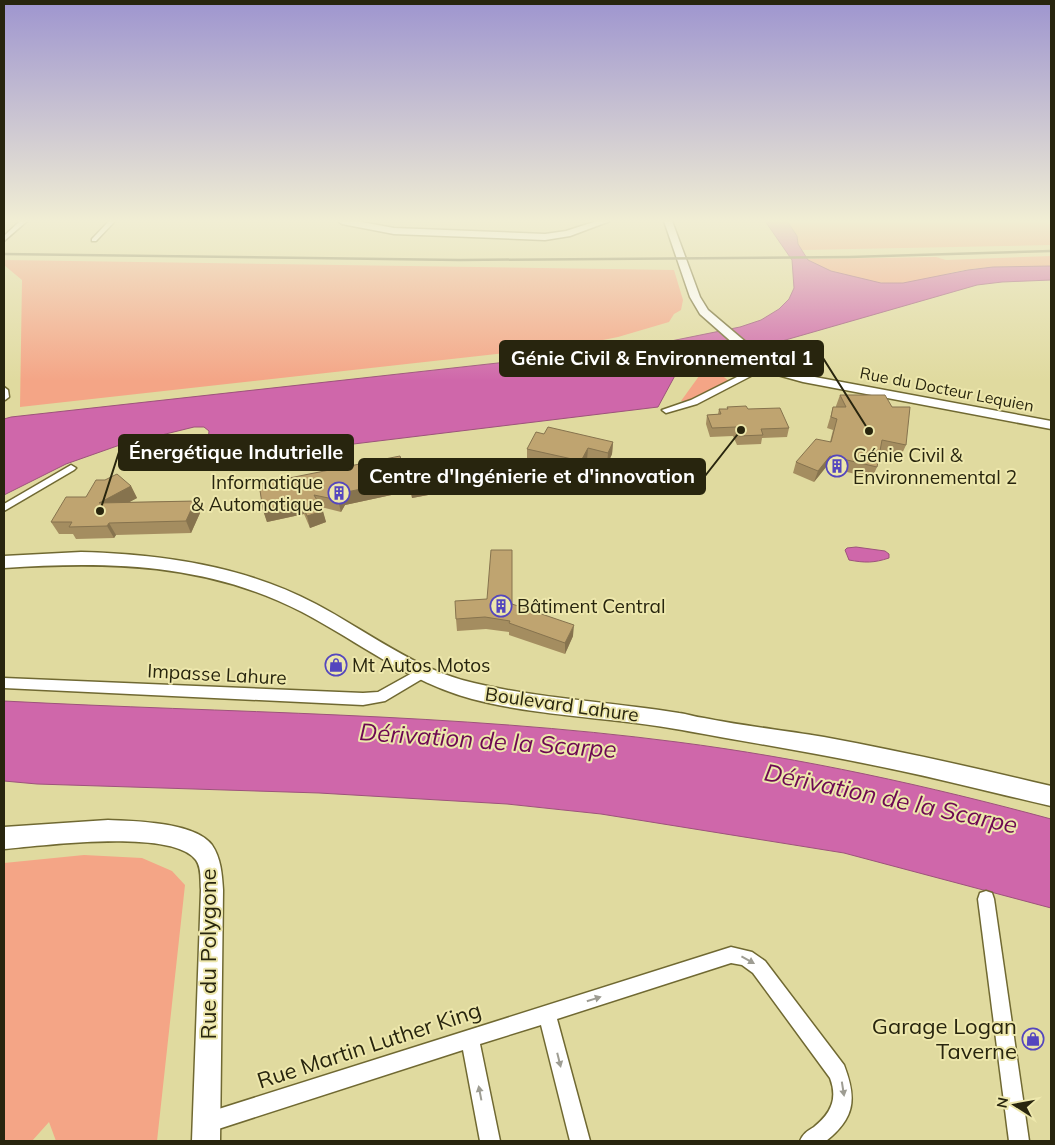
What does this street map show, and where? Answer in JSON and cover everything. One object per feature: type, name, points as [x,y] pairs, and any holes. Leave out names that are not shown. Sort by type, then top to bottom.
[{"type":"street","name":"Rue du Docteur Lequien","points":[[688,274],[699,305],[704,312],[768,366],[803,378],[1051,425]]},
{"type":"street","points":[[666,410],[694,402],[768,366]]},
{"type":"street","points":[[4,508],[71,468]]},
{"type":"street","name":"Boulevard Lahure","points":[[4,562],[57,557],[111,558],[161,563],[211,572],[258,586],[300,604],[423,672],[459,688],[492,696],[665,719],[791,740],[878,757],[1051,796]]},
{"type":"street","name":"Impasse Lahure","points":[[4,683],[364,699],[380,697],[423,672]]},
{"type":"street","name":"Rue du Polygone","points":[[4,838],[62,833],[145,833],[185,840],[194,844],[206,855],[211,873],[212,890],[206,1132]]},
{"type":"street","points":[[986,899],[1019,1141]]},
{"type":"street","name":"Rue Martin Luther King","points":[[206,1132],[547,1013],[731,955],[746,956],[759,967],[837,1072],[842,1082],[844,1101],[839,1116],[810,1141]]},
{"type":"street","points":[[547,1013],[580,1141]]},
{"type":"street","points":[[470,1039],[490,1141]]},
{"type":"shaded area","points":[[15,274],[675,274],[683,300],[681,310],[674,314],[669,322],[618,337],[578,345],[20,407],[22,280]]},
{"type":"shaded area","points":[[841,274],[944,274],[903,283],[880,283]]},
{"type":"shaded area","points":[[715,370],[729,381],[687,402],[681,401],[702,372]]},
{"type":"shaded area","points":[[84,855],[142,858],[172,871],[185,885],[157,1141],[56,1141],[49,1122],[32,1141],[4,1141],[4,863]]},
{"type":"water","points":[[793,274],[845,274],[881,283],[903,283],[946,274],[1051,274],[1051,280],[977,285],[768,345],[686,364],[678,370],[658,407],[222,460],[212,459],[207,456],[209,431],[204,427],[194,427],[117,446],[66,464],[4,495],[4,419],[11,417],[606,351],[661,343],[740,327],[761,320],[779,309],[789,299],[794,288]]},
{"type":"water","points":[[856,547],[885,551],[889,554],[889,558],[869,562],[849,560],[845,550]]},
{"type":"water","name":"Dérivation de la Scarpe","points":[[4,701],[425,719],[593,732],[771,756],[865,774],[959,795],[1051,819],[1051,908],[844,853],[601,814],[507,804],[319,793],[37,784],[4,781]]},
{"type":"building","points":[[840,395],[885,395],[892,407],[910,407],[906,445],[882,440],[877,467],[830,456],[818,471],[796,462],[816,439],[831,442],[837,419],[831,417],[833,407],[846,407]]},
{"type":"building","points":[[746,406],[748,409],[780,408],[789,428],[761,429],[763,435],[739,436],[736,427],[712,428],[707,415],[721,414],[719,409],[728,409],[727,407]]},
{"type":"building","points":[[548,427],[613,442],[608,453],[588,448],[581,461],[527,449],[536,432],[544,434]]},
{"type":"building","points":[[400,456],[405,472],[448,463],[465,466],[455,480],[440,477],[438,481],[411,486],[408,479],[342,493],[338,500],[314,495],[323,511],[307,516],[301,502],[263,510],[259,484]]},
{"type":"building","points":[[117,474],[131,486],[99,503],[195,501],[186,521],[109,523],[107,526],[69,527],[72,522],[51,522],[66,497],[86,497],[96,480],[105,480]]},
{"type":"building","points":[[491,550],[512,550],[512,604],[574,625],[565,643],[509,623],[510,621],[485,617],[456,619],[455,601],[487,599]]},
{"type":"place","name":"Centre d'Ingénierie et d'innovation","points":[[741,430]]},
{"type":"place","name":"Génie Civil & Environnemental 1","points":[[869,431]]},
{"type":"place","name":"Génie Civil & Environnemental 2","points":[[837,466]]},
{"type":"place","name":"Informatique & Automatique","points":[[339,493]]},
{"type":"place","name":"Énergétique Indutrielle","points":[[100,511]]},
{"type":"place","name":"Bâtiment Central","points":[[501,606]]},
{"type":"place","name":"Mt Autos Motos","points":[[336,665]]},
{"type":"place","name":"Garage Logan Taverne","points":[[1033,1039]]}]
